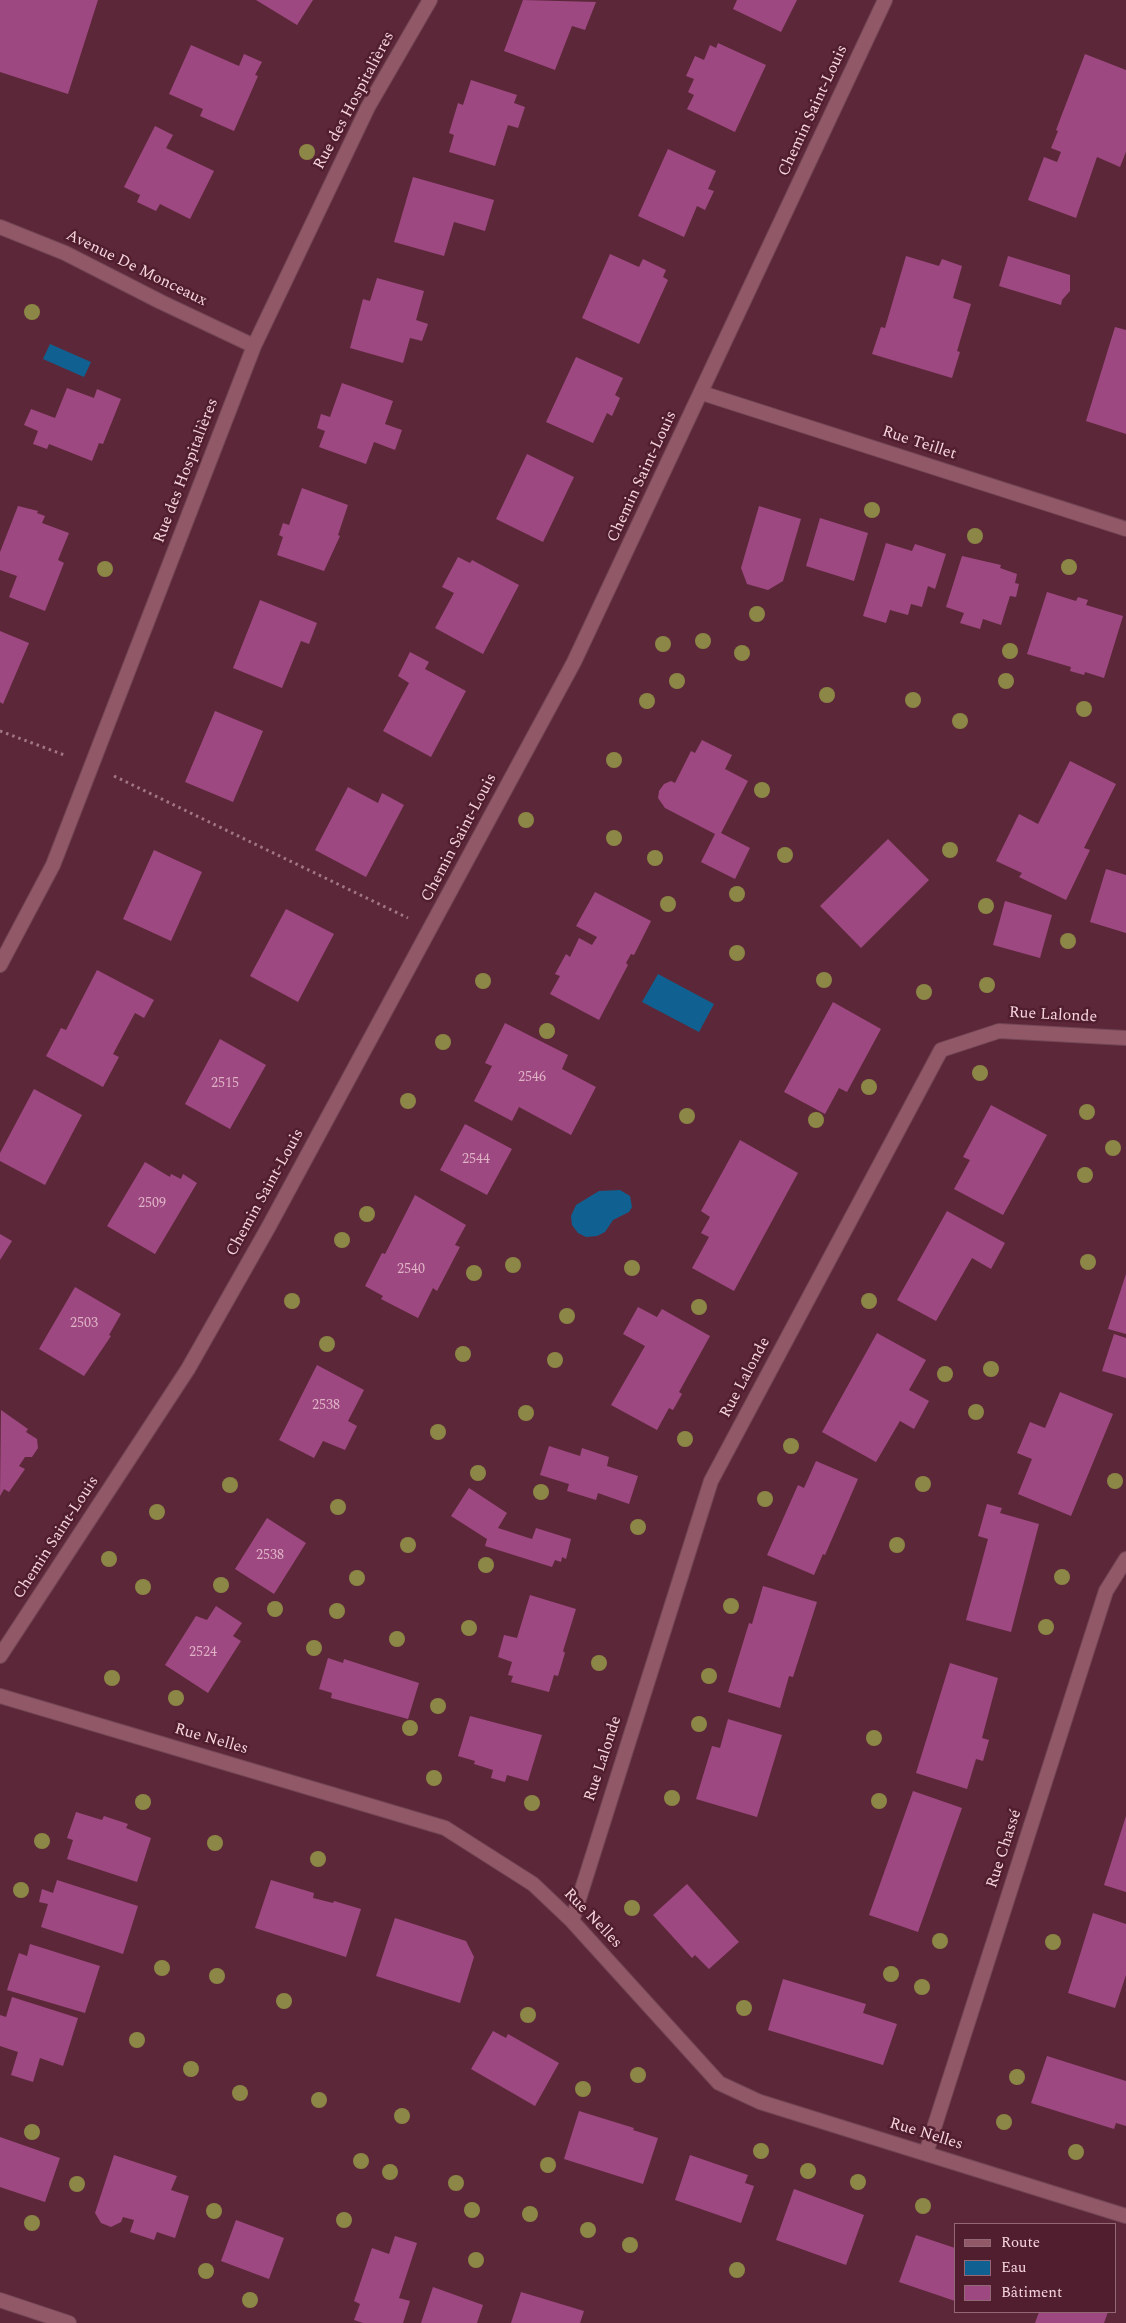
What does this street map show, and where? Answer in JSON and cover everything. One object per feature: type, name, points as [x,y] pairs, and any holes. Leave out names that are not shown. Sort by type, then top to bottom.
[{"type":"street","name":"Rue des Hospitalières","points":[[0,965],[53,865],[254,346],[368,107],[430,0]]},
{"type":"street","name":"Chemin Saint-Louis","points":[[0,1656],[188,1369],[273,1220],[574,662],[885,0]]},
{"type":"street","name":"Avenue De Monceaux","points":[[0,227],[65,253],[161,302],[254,346]]},
{"type":"street","name":"Rue Teillet","points":[[702,393],[1126,529]]},
{"type":"street","name":"Rue Lalonde","points":[[572,1921],[711,1481],[941,1050],[999,1031],[1126,1038]]},
{"type":"street","name":"Rue Chassé","points":[[926,2153],[1106,1591],[1126,1559]]},
{"type":"street","name":"Rue Nelles","points":[[0,1696],[445,1828],[533,1884],[572,1921],[720,2083],[760,2102],[1126,2216]]},
{"type":"street","points":[[0,2300],[69,2323]]},
{"type":"path","points":[[0,731],[92,765],[431,929]]},
{"type":"water","points":[[50,344],[91,362],[84,377],[43,359]]},
{"type":"water","points":[[658,974],[714,1004],[699,1032],[642,1002]]},
{"type":"water","points":[[620,1190],[630,1196],[632,1207],[629,1212],[613,1220],[605,1232],[597,1236],[586,1237],[578,1233],[572,1225],[571,1216],[576,1205],[599,1191]]},
{"type":"building","points":[[0,0],[98,0],[68,94],[0,72]]},
{"type":"building","points":[[256,0],[313,0],[297,25]]},
{"type":"building","points":[[523,0],[596,2],[585,30],[572,26],[555,70],[504,51]]},
{"type":"building","points":[[737,0],[797,0],[781,32],[733,9]]},
{"type":"building","points":[[718,43],[766,65],[735,132],[687,109],[694,95],[688,92],[694,79],[686,76],[695,56],[704,60],[710,45],[716,48]]},
{"type":"building","points":[[191,45],[239,66],[244,54],[262,62],[255,75],[258,76],[234,131],[200,116],[203,109],[169,94]]},
{"type":"building","points":[[1085,54],[1126,70],[1126,152],[1120,167],[1097,157],[1076,218],[1028,200],[1044,157],[1057,162],[1061,152],[1051,148]]},
{"type":"building","points":[[471,80],[517,95],[514,103],[525,107],[518,128],[508,125],[495,166],[449,152],[454,135],[449,133],[458,103],[463,105]]},
{"type":"building","points":[[155,126],[173,135],[166,148],[214,171],[190,219],[160,204],[156,211],[137,202],[140,195],[124,187]]},
{"type":"building","points":[[668,149],[716,171],[708,189],[714,191],[705,210],[697,206],[684,237],[638,216]]},
{"type":"building","points":[[413,177],[494,200],[485,231],[454,222],[444,256],[394,242]]},
{"type":"building","points":[[610,254],[639,267],[643,259],[666,270],[663,277],[668,280],[639,344],[582,318]]},
{"type":"building","points":[[906,256],[939,266],[942,259],[962,266],[953,298],[971,304],[957,351],[960,352],[952,378],[872,354],[881,327],[885,328]]},
{"type":"building","points":[[1008,256],[1070,275],[1070,291],[1062,300],[1061,305],[999,286]]},
{"type":"building","points":[[377,278],[424,291],[416,320],[428,324],[422,341],[410,338],[403,363],[350,348],[363,299],[370,301]]},
{"type":"building","points":[[1115,327],[1126,330],[1126,434],[1086,421]]},
{"type":"building","points":[[576,357],[623,378],[615,395],[620,398],[612,416],[607,413],[593,443],[546,422]]},
{"type":"building","points":[[342,383],[393,401],[385,424],[402,430],[395,450],[374,442],[366,464],[319,447],[325,431],[317,428],[321,414],[330,417]]},
{"type":"building","points":[[67,388],[94,398],[97,389],[121,399],[103,444],[99,443],[92,461],[49,444],[47,449],[33,444],[38,431],[24,425],[31,409],[55,418]]},
{"type":"building","points":[[527,454],[574,477],[543,542],[496,519]]},
{"type":"building","points":[[302,488],[348,505],[338,535],[340,536],[324,571],[277,555],[283,537],[279,535],[283,523],[289,525]]},
{"type":"building","points":[[18,506],[38,511],[37,513],[45,516],[42,523],[69,533],[58,560],[64,563],[45,611],[9,597],[17,576],[0,570],[0,552]]},
{"type":"building","points":[[759,506],[801,519],[783,581],[768,590],[747,584],[741,568]]},
{"type":"building","points":[[820,518],[868,533],[854,581],[806,566]]},
{"type":"building","points":[[886,543],[912,551],[915,544],[946,554],[935,589],[928,586],[922,607],[911,604],[908,615],[890,610],[886,623],[863,616]]},
{"type":"building","points":[[962,556],[1001,565],[1000,568],[1017,574],[1015,583],[1019,584],[1016,597],[1010,596],[1001,625],[983,619],[980,629],[960,623],[964,613],[946,607]]},
{"type":"building","points":[[458,557],[470,563],[472,560],[519,585],[483,654],[435,628],[454,593],[442,587]]},
{"type":"building","points":[[1047,592],[1076,601],[1078,597],[1088,600],[1086,605],[1123,616],[1104,678],[1085,672],[1084,675],[1070,671],[1071,667],[1027,654]]},
{"type":"building","points":[[260,600],[317,623],[309,644],[301,641],[282,688],[233,668]]},
{"type":"building","points":[[0,631],[29,643],[3,704],[0,702]]},
{"type":"building","points":[[410,652],[429,662],[425,669],[466,691],[431,757],[383,731],[409,683],[398,676]]},
{"type":"building","points":[[215,711],[263,731],[233,802],[185,782]]},
{"type":"building","points":[[702,740],[732,755],[725,769],[748,781],[721,833],[750,848],[735,879],[701,862],[715,834],[665,808],[658,798],[659,791],[664,784],[671,781],[675,783],[691,751],[695,753]]},
{"type":"building","points":[[1070,761],[1116,784],[1084,848],[1090,850],[1066,900],[1019,877],[1022,873],[996,861],[1019,814],[1038,824]]},
{"type":"building","points":[[348,787],[378,803],[382,793],[404,805],[366,877],[315,850]]},
{"type":"building","points":[[888,839],[929,880],[861,948],[820,906]]},
{"type":"building","points":[[154,850],[202,872],[171,941],[123,919]]},
{"type":"building","points":[[1106,869],[1126,875],[1126,933],[1090,922]]},
{"type":"building","points":[[595,892],[651,921],[634,955],[631,954],[626,963],[628,965],[599,1020],[550,994],[560,976],[555,974],[566,954],[570,957],[579,938],[592,945],[597,937],[576,926]]},
{"type":"building","points":[[1005,901],[1052,915],[1040,958],[993,945]]},
{"type":"building","points":[[286,909],[334,934],[298,1002],[250,976]]},
{"type":"building","points":[[97,970],[154,1000],[144,1018],[135,1013],[113,1054],[119,1057],[103,1087],[46,1056],[61,1028],[66,1030]]},
{"type":"building","points":[[833,1002],[881,1029],[847,1092],[839,1088],[825,1114],[784,1092]]},
{"type":"building","points":[[505,1023],[568,1055],[562,1069],[596,1087],[571,1135],[519,1107],[512,1121],[474,1101],[492,1066],[485,1063]]},
{"type":"building","points":[[220,1039],[266,1065],[230,1129],[185,1104]]},
{"type":"building","points":[[34,1089],[82,1115],[45,1185],[0,1161],[0,1153]]},
{"type":"building","points":[[991,1105],[1047,1135],[1003,1215],[954,1189],[970,1160],[963,1157]]},
{"type":"building","points":[[465,1124],[512,1149],[487,1195],[440,1170]]},
{"type":"building","points":[[740,1140],[798,1173],[734,1291],[692,1268],[709,1237],[701,1233],[710,1217],[701,1211]]},
{"type":"building","points":[[145,1162],[170,1177],[171,1174],[181,1179],[183,1174],[197,1183],[155,1254],[107,1226]]},
{"type":"building","points":[[415,1195],[466,1225],[455,1245],[460,1247],[437,1291],[433,1288],[418,1318],[381,1299],[383,1296],[365,1286],[382,1253],[385,1254]]},
{"type":"building","points":[[947,1211],[1005,1243],[991,1269],[972,1258],[936,1321],[897,1300]]},
{"type":"building","points":[[0,1234],[12,1241],[0,1260]]},
{"type":"building","points":[[1126,1274],[1126,1334],[1108,1329]]},
{"type":"building","points":[[75,1287],[121,1314],[109,1335],[111,1336],[84,1376],[39,1349]]},
{"type":"building","points":[[638,1307],[657,1317],[662,1309],[710,1336],[679,1392],[682,1394],[673,1410],[669,1408],[657,1430],[611,1405],[645,1346],[623,1334]]},
{"type":"building","points":[[877,1333],[926,1360],[909,1390],[929,1401],[914,1429],[900,1421],[876,1462],[822,1432]]},
{"type":"building","points":[[1114,1334],[1126,1338],[1126,1378],[1102,1371]]},
{"type":"building","points":[[317,1365],[364,1390],[348,1421],[357,1426],[345,1450],[323,1441],[314,1458],[279,1440]]},
{"type":"building","points":[[1060,1392],[1113,1414],[1071,1516],[1018,1494],[1032,1459],[1017,1453],[1030,1422],[1045,1428]]},
{"type":"building","points":[[1,1410],[28,1429],[26,1432],[37,1439],[38,1448],[32,1457],[25,1457],[19,1466],[25,1469],[9,1492],[4,1489],[0,1496]]},
{"type":"building","points":[[549,1446],[580,1456],[582,1448],[609,1457],[607,1466],[638,1476],[629,1504],[598,1493],[596,1500],[567,1491],[569,1484],[540,1475]]},
{"type":"building","points":[[816,1461],[858,1479],[825,1555],[823,1554],[814,1575],[767,1555],[798,1485],[804,1488]]},
{"type":"building","points":[[469,1488],[507,1513],[498,1528],[532,1539],[536,1528],[571,1539],[566,1559],[562,1557],[561,1562],[555,1560],[552,1567],[485,1546],[487,1539],[451,1516]]},
{"type":"building","points":[[987,1504],[1002,1508],[1000,1513],[1039,1524],[1011,1632],[966,1620],[988,1539],[978,1536]]},
{"type":"building","points":[[267,1518],[306,1543],[274,1594],[235,1569]]},
{"type":"building","points":[[763,1586],[817,1602],[793,1677],[789,1676],[780,1708],[728,1692],[749,1623],[752,1624]]},
{"type":"building","points":[[530,1595],[576,1609],[563,1651],[565,1653],[558,1676],[554,1675],[549,1692],[511,1682],[513,1676],[508,1675],[512,1662],[498,1657],[504,1635],[517,1638]]},
{"type":"building","points":[[216,1606],[242,1623],[233,1636],[241,1641],[208,1693],[165,1665],[196,1616],[207,1620]]},
{"type":"building","points":[[328,1658],[343,1663],[344,1659],[419,1683],[408,1719],[331,1698],[332,1693],[319,1689]]},
{"type":"building","points":[[950,1663],[998,1678],[982,1738],[989,1740],[983,1761],[976,1759],[967,1789],[916,1773]]},
{"type":"building","points":[[470,1716],[542,1735],[528,1781],[507,1775],[505,1782],[491,1778],[493,1770],[474,1764],[475,1761],[458,1756]]},
{"type":"building","points":[[728,1719],[782,1735],[757,1817],[696,1799],[712,1746],[720,1748]]},
{"type":"building","points":[[913,1791],[962,1808],[918,1932],[869,1915]]},
{"type":"building","points":[[76,1812],[102,1820],[104,1816],[128,1824],[126,1828],[151,1838],[137,1882],[67,1859],[73,1840],[67,1838]]},
{"type":"building","points":[[1126,1816],[1126,1892],[1104,1885]]},
{"type":"building","points":[[57,1880],[138,1906],[123,1954],[41,1927],[48,1904],[39,1902],[42,1889],[53,1893]]},
{"type":"building","points":[[271,1880],[314,1893],[313,1898],[333,1903],[334,1901],[361,1909],[346,1957],[255,1928]]},
{"type":"building","points":[[687,1884],[739,1942],[709,1969],[695,1955],[692,1958],[653,1915]]},
{"type":"building","points":[[1093,1913],[1126,1924],[1126,1975],[1115,2008],[1068,1993]]},
{"type":"building","points":[[395,1918],[466,1941],[474,1957],[460,2003],[376,1976]]},
{"type":"building","points":[[30,1944],[100,1966],[85,2013],[7,1990],[19,1953],[27,1956]]},
{"type":"building","points":[[783,1979],[866,2004],[863,2013],[897,2024],[883,2065],[768,2030]]},
{"type":"building","points":[[12,1997],[78,2018],[63,2066],[40,2058],[33,2082],[11,2075],[18,2052],[0,2046],[0,2015],[6,2017]]},
{"type":"building","points":[[493,2031],[506,2038],[508,2034],[559,2063],[535,2106],[471,2069]]},
{"type":"building","points":[[1047,2056],[1126,2081],[1126,2126],[1116,2123],[1114,2129],[1031,2103]]},
{"type":"building","points":[[579,2111],[634,2128],[633,2130],[658,2138],[643,2184],[564,2159]]},
{"type":"building","points":[[0,2137],[60,2158],[45,2202],[0,2187]]},
{"type":"building","points":[[114,2155],[177,2176],[171,2190],[189,2196],[175,2238],[157,2232],[154,2240],[130,2232],[134,2220],[123,2217],[121,2222],[111,2227],[101,2223],[95,2213]]},
{"type":"building","points":[[690,2155],[748,2175],[745,2183],[754,2186],[741,2223],[675,2200]]},
{"type":"building","points":[[794,2189],[864,2215],[846,2265],[776,2240]]},
{"type":"building","points":[[236,2220],[284,2238],[269,2279],[221,2261]]},
{"type":"building","points":[[916,2235],[954,2248],[954,2301],[899,2282]]},
{"type":"building","points":[[395,2236],[417,2243],[399,2298],[410,2301],[403,2323],[363,2323],[354,2320],[360,2304],[354,2301],[372,2248],[389,2254]]},
{"type":"building","points":[[433,2287],[483,2305],[477,2323],[421,2323]]},
{"type":"building","points":[[521,2292],[584,2311],[580,2323],[511,2323]]},
{"type":"building","points":[[1039,2313],[1108,2313],[1104,2323],[1035,2323]]}]
